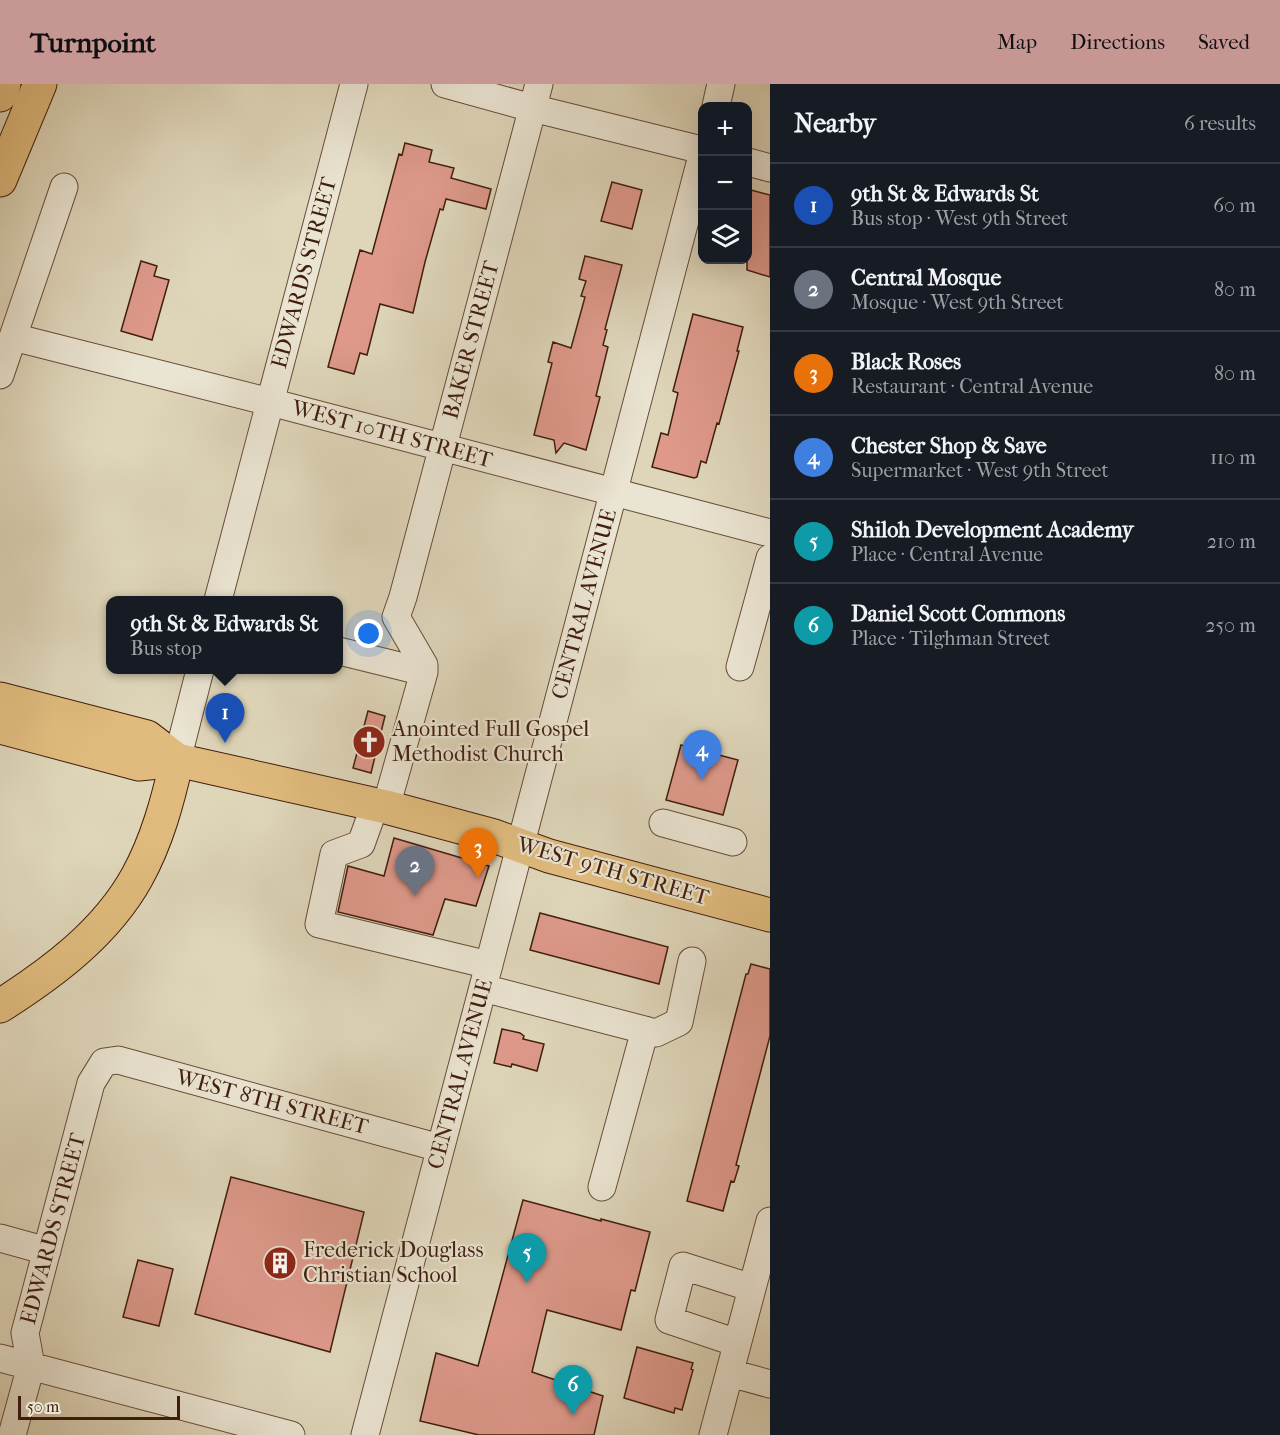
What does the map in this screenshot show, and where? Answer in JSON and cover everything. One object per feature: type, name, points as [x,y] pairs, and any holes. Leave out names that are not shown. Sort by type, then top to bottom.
[{"type":"main road","points":[[0,95],[4,84]]},
{"type":"main road","points":[[0,180],[40,84]]},
{"type":"main road","name":"WEST 9TH STREET","points":[[0,699],[147,737],[177,760]]},
{"type":"main road","name":"WEST 9TH STREET","points":[[0,727],[140,764],[177,760],[381,806],[494,836],[549,856],[770,915]]},
{"type":"main road","points":[[0,1006],[48,973],[81,946],[109,915],[136,878],[160,825],[177,760]]},
{"type":"main road","points":[[0,983],[81,946]]},
{"type":"street","name":"EDWARDS STREET","points":[[219,596],[354,84]]},
{"type":"street","points":[[445,84],[536,96],[698,149]]},
{"type":"street","points":[[717,102],[722,84]]},
{"type":"street","name":"BAKER STREET","points":[[424,672],[424,665],[396,618],[536,96]]},
{"type":"street","points":[[752,163],[770,168]]},
{"type":"street","name":"CENTRAL AVENUE","points":[[365,1435],[698,171]]},
{"type":"street","points":[[0,375],[64,188]]},
{"type":"street","name":"WEST 10TH STREET","points":[[13,337],[770,533]]},
{"type":"street","points":[[740,667],[770,558]]},
{"type":"street","points":[[343,652],[424,672],[381,806],[361,844],[334,854],[319,924],[656,1033],[679,1022],[692,961]]},
{"type":"street","points":[[177,760],[199,674]]},
{"type":"street","points":[[663,823],[733,842]]},
{"type":"street","points":[[602,1187],[645,1030]]},
{"type":"street","name":"WEST 8TH STREET","points":[[104,1062],[118,1060],[441,1148]]},
{"type":"street","name":"EDWARDS STREET","points":[[12,1435],[31,1366],[25,1333],[91,1083],[104,1062]]},
{"type":"street","points":[[713,1435],[770,1221]]},
{"type":"street","points":[[0,1238],[47,1251]]},
{"type":"street","points":[[737,1343],[669,1320],[683,1266],[752,1288]]},
{"type":"street","points":[[0,1358],[291,1435]]},
{"type":"street","points":[[730,1373],[770,1384]]},
{"type":"building","points":[[405,143],[432,150],[429,162],[454,168],[451,178],[491,189],[486,209],[446,199],[443,210],[440,209],[413,313],[380,304],[367,355],[360,353],[354,374],[328,367],[360,250],[372,254],[399,154],[402,155]]},
{"type":"building","points":[[612,182],[642,190],[632,229],[601,221]]},
{"type":"building","points":[[752,190],[770,195],[770,277],[747,270],[747,264],[752,264]]},
{"type":"building","points":[[585,256],[622,265],[605,329],[607,330],[603,345],[608,347],[596,396],[600,397],[586,450],[564,443],[556,453],[554,440],[534,435],[552,363],[548,362],[553,342],[571,348],[585,297],[581,296],[586,281],[579,279]]},
{"type":"building","points":[[141,261],[157,266],[154,276],[169,280],[152,340],[121,331]]},
{"type":"building","points":[[693,314],[743,327],[737,351],[739,351],[719,424],[717,423],[706,463],[701,461],[697,477],[694,478],[652,467],[661,433],[668,435],[678,393],[673,391]]},
{"type":"building","name":"Anointed Full Gospel Methodist Church","points":[[368,711],[385,716],[371,773],[353,768]]},
{"type":"building","points":[[681,745],[738,760],[723,815],[666,800]]},
{"type":"building","points":[[394,838],[489,866],[476,906],[445,899],[433,935],[338,912],[348,866],[384,876]]},
{"type":"building","points":[[540,913],[668,947],[659,984],[530,950]]},
{"type":"building","points":[[751,964],[770,969],[770,1036],[736,1165],[739,1166],[734,1182],[731,1181],[723,1211],[687,1201],[746,974]]},
{"type":"building","points":[[502,1029],[520,1033],[524,1036],[523,1039],[544,1044],[537,1071],[512,1064],[511,1067],[494,1063]]},
{"type":"building","name":"Frederick Douglass Christian School","points":[[231,1177],[364,1212],[330,1352],[195,1314]]},
{"type":"building","points":[[523,1200],[650,1232],[635,1291],[631,1290],[621,1330],[547,1310],[532,1372],[603,1396],[594,1435],[479,1435],[420,1421],[436,1353],[478,1366]]},
{"type":"building","points":[[138,1260],[173,1269],[159,1326],[123,1317]]},
{"type":"building","points":[[637,1347],[693,1363],[682,1410],[675,1408],[674,1413],[624,1398]]},
{"type":"place","name":"Anointed Full Gospel Methodist Church","points":[[369,742]]},
{"type":"place","name":"9th St & Edwards St","points":[[225,743]]},
{"type":"place","name":"Chester Shop & Save","points":[[702,780]]},
{"type":"place","name":"Black Roses","points":[[478,878]]},
{"type":"place","name":"Central Mosque","points":[[415,896]]},
{"type":"place","name":"Frederick Douglass Christian School","points":[[280,1263]]},
{"type":"place","name":"Shiloh Development Academy","points":[[527,1283]]},
{"type":"place","name":"Daniel Scott Commons","points":[[573,1415]]}]
